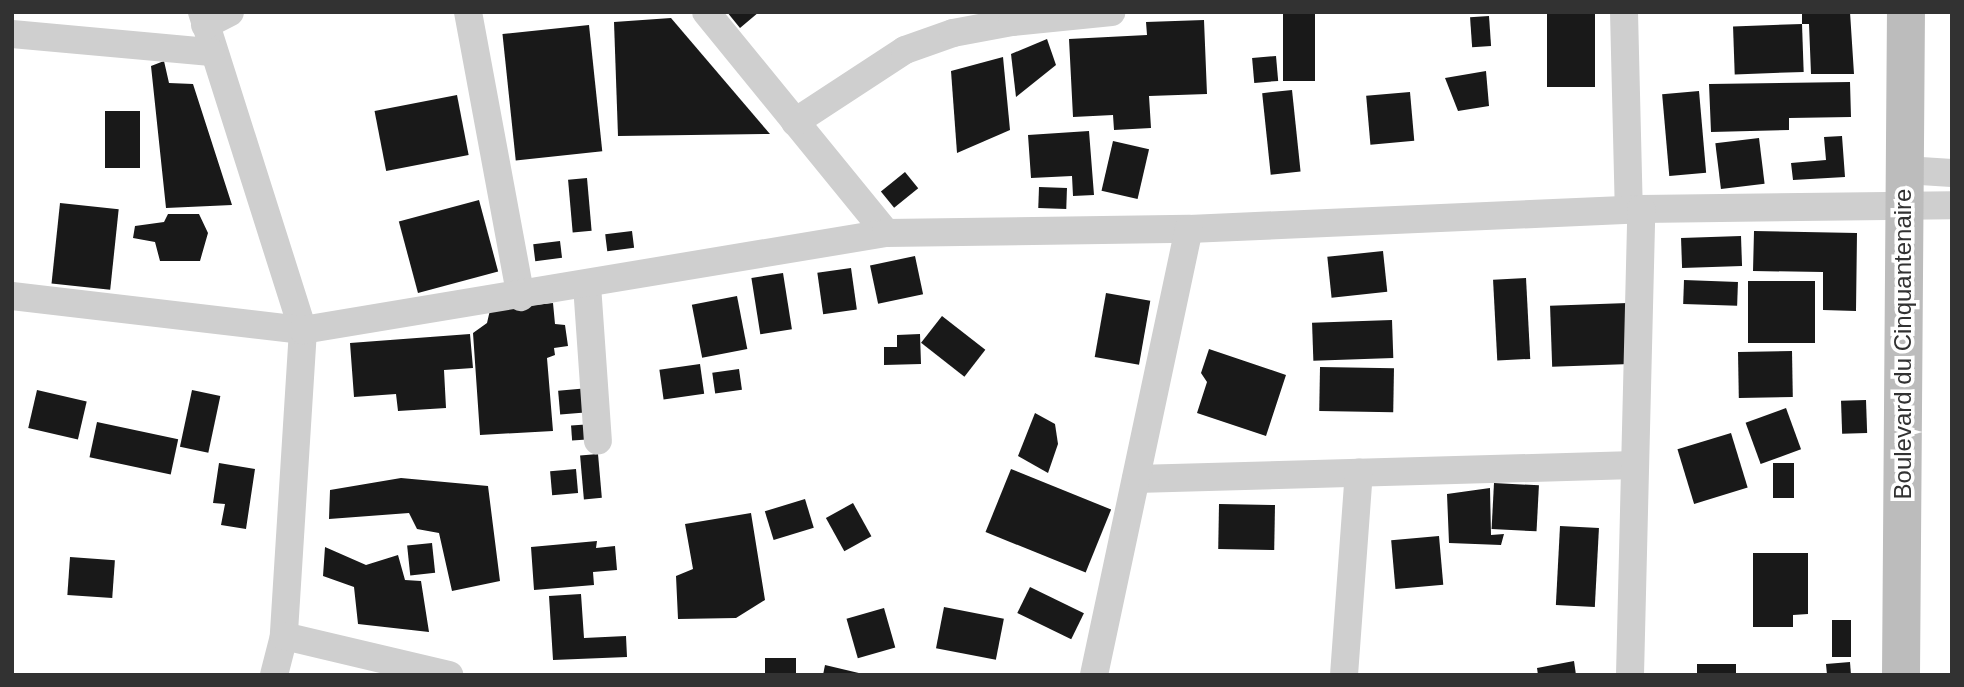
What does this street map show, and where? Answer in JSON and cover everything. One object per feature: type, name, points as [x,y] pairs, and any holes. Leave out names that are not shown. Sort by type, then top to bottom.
[{"type":"main road","name":"Boulevard du Cinquantenaire","points":[[1901,675],[1906,12]]},
{"type":"street","points":[[468,12],[521,297]]},
{"type":"street","points":[[706,12],[886,233]]},
{"type":"street","points":[[795,122],[905,50],[953,33],[1012,22],[1112,12]]},
{"type":"street","points":[[1624,12],[1635,210],[1630,675]]},
{"type":"street","points":[[12,34],[212,25],[303,330],[284,636],[274,675]]},
{"type":"street","points":[[12,296],[303,330],[521,297],[886,233],[1189,229],[1635,210],[1905,188],[1952,173]]},
{"type":"street","points":[[1905,188],[1952,205]]},
{"type":"street","points":[[1094,675],[1189,229]]},
{"type":"street","points":[[587,285],[598,441]]},
{"type":"street","points":[[1136,479],[1634,465]]},
{"type":"street","points":[[1345,675],[1359,473]]},
{"type":"street","points":[[284,636],[449,675]]},
{"type":"building","points":[[727,12],[759,12],[740,28]]},
{"type":"building","points":[[1283,12],[1315,12],[1315,81],[1283,81]]},
{"type":"building","points":[[1547,12],[1595,12],[1595,87],[1547,87]]},
{"type":"building","points":[[1802,12],[1850,12],[1854,74],[1811,74],[1809,24],[1802,24]]},
{"type":"building","points":[[1489,16],[1491,46],[1472,47],[1470,17]]},
{"type":"building","points":[[671,18],[770,134],[618,136],[614,22]]},
{"type":"building","points":[[1204,20],[1207,94],[1149,96],[1151,128],[1114,130],[1113,115],[1073,117],[1069,39],[1147,35],[1146,22]]},
{"type":"building","points":[[1802,24],[1804,72],[1735,74],[1733,26]]},
{"type":"building","points":[[589,25],[602,151],[516,160],[502,34]]},
{"type":"building","points":[[1047,39],[1056,65],[1016,97],[1011,54]]},
{"type":"building","points":[[1276,56],[1278,81],[1254,83],[1252,58]]},
{"type":"building","points":[[1003,57],[1010,130],[957,153],[951,71]]},
{"type":"building","points":[[164,61],[169,83],[193,84],[232,205],[166,208],[151,66]]},
{"type":"building","points":[[1486,71],[1489,106],[1458,111],[1445,78]]},
{"type":"building","points":[[1850,82],[1851,117],[1789,118],[1789,130],[1711,132],[1709,84]]},
{"type":"building","points":[[1292,90],[1301,172],[1271,175],[1262,93]]},
{"type":"building","points":[[1699,91],[1706,173],[1669,176],[1662,94]]},
{"type":"building","points":[[1410,92],[1414,141],[1370,145],[1366,96]]},
{"type":"building","points":[[457,95],[469,155],[386,171],[375,111]]},
{"type":"building","points":[[105,111],[140,111],[140,168],[105,168]]},
{"type":"building","points":[[1089,131],[1094,195],[1073,196],[1072,176],[1031,178],[1028,135]]},
{"type":"building","points":[[1842,136],[1845,177],[1793,180],[1791,163],[1826,160],[1824,137]]},
{"type":"building","points":[[1759,138],[1765,184],[1721,189],[1715,143]]},
{"type":"building","points":[[1113,141],[1149,149],[1138,199],[1102,191]]},
{"type":"building","points":[[905,172],[918,188],[894,208],[881,192]]},
{"type":"building","points":[[587,178],[592,231],[573,232],[568,180]]},
{"type":"building","points":[[1039,187],[1067,188],[1066,209],[1038,208]]},
{"type":"building","points":[[479,200],[498,271],[418,293],[399,221]]},
{"type":"building","points":[[60,203],[119,209],[110,290],[52,284]]},
{"type":"building","points":[[168,214],[199,214],[208,233],[200,261],[160,261],[155,242],[133,238],[135,226],[164,222]]},
{"type":"building","points":[[632,231],[634,248],[607,251],[605,234]]},
{"type":"building","points":[[1754,231],[1857,233],[1856,311],[1823,310],[1823,272],[1753,271]]},
{"type":"building","points":[[1741,236],[1742,266],[1682,268],[1681,238]]},
{"type":"building","points":[[560,241],[562,258],[535,261],[533,244]]},
{"type":"building","points":[[1383,251],[1387,292],[1332,298],[1327,257]]},
{"type":"building","points":[[915,256],[923,294],[878,304],[870,266]]},
{"type":"building","points":[[851,268],[857,310],[823,314],[817,273]]},
{"type":"building","points":[[783,273],[792,329],[760,334],[751,278]]},
{"type":"building","points":[[1526,278],[1530,359],[1497,361],[1493,280]]},
{"type":"building","points":[[1684,280],[1738,282],[1737,306],[1683,304]]},
{"type":"building","points":[[1748,281],[1815,281],[1815,343],[1748,343]]},
{"type":"building","points":[[1106,293],[1150,301],[1139,365],[1095,357]]},
{"type":"building","points":[[737,296],[747,349],[702,358],[692,305]]},
{"type":"building","points":[[553,303],[555,324],[565,325],[568,346],[554,348],[555,355],[547,358],[553,431],[480,435],[473,333],[487,323],[490,310]]},
{"type":"building","points":[[1628,303],[1630,364],[1552,367],[1550,306]]},
{"type":"building","points":[[942,316],[985,350],[964,377],[921,343]]},
{"type":"building","points":[[1392,320],[1393,358],[1313,361],[1312,323]]},
{"type":"building","points":[[470,334],[473,368],[444,370],[446,408],[398,411],[396,394],[354,397],[350,343]]},
{"type":"building","points":[[920,334],[921,364],[884,365],[884,347],[897,347],[897,335]]},
{"type":"building","points":[[1209,349],[1286,375],[1266,436],[1197,413],[1207,382],[1201,373]]},
{"type":"building","points":[[1792,351],[1793,397],[1739,398],[1738,352]]},
{"type":"building","points":[[700,364],[704,394],[664,399],[659,370]]},
{"type":"building","points":[[1320,367],[1394,368],[1393,412],[1319,411]]},
{"type":"building","points":[[739,369],[742,390],[715,394],[712,373]]},
{"type":"building","points":[[589,388],[591,412],[560,415],[558,391]]},
{"type":"building","points":[[37,390],[87,401],[78,439],[28,428]]},
{"type":"building","points":[[192,390],[220,396],[208,453],[180,447]]},
{"type":"building","points":[[1866,400],[1867,433],[1842,434],[1841,401]]},
{"type":"building","points":[[1786,408],[1801,449],[1761,464],[1746,423]]},
{"type":"building","points":[[1035,413],[1055,424],[1058,444],[1048,473],[1018,456]]},
{"type":"building","points":[[97,422],[178,439],[171,474],[90,457]]},
{"type":"building","points":[[593,424],[594,439],[572,440],[571,426]]},
{"type":"building","points":[[1731,433],[1748,488],[1694,504],[1677,449]]},
{"type":"building","points":[[598,454],[602,498],[584,499],[580,456]]},
{"type":"building","points":[[219,463],[255,469],[246,529],[221,525],[225,504],[213,503]]},
{"type":"building","points":[[1773,463],[1794,463],[1794,498],[1773,498]]},
{"type":"building","points":[[576,469],[578,493],[552,495],[550,471]]},
{"type":"building","points":[[1011,469],[1111,509],[1086,573],[986,532]]},
{"type":"building","points":[[401,478],[488,486],[500,581],[452,591],[439,533],[417,529],[409,513],[329,519],[330,490]]},
{"type":"building","points":[[1494,483],[1539,485],[1537,531],[1492,529]]},
{"type":"building","points":[[1490,488],[1491,535],[1504,534],[1501,545],[1449,543],[1447,494]]},
{"type":"building","points":[[805,499],[814,528],[774,540],[765,511]]},
{"type":"building","points":[[853,503],[871,536],[844,551],[826,518]]},
{"type":"building","points":[[1219,504],[1275,505],[1274,550],[1218,549]]},
{"type":"building","points":[[751,513],[765,600],[736,618],[678,619],[676,576],[693,569],[685,524]]},
{"type":"building","points":[[1560,526],[1599,528],[1595,607],[1556,605]]},
{"type":"building","points":[[1439,536],[1443,585],[1395,589],[1391,540]]},
{"type":"building","points":[[597,541],[596,548],[615,546],[617,570],[593,572],[594,585],[534,590],[531,547]]},
{"type":"building","points":[[432,543],[435,573],[410,575],[407,546]]},
{"type":"building","points":[[325,547],[366,565],[398,555],[405,580],[421,581],[429,632],[358,624],[354,587],[323,576]]},
{"type":"building","points":[[1753,553],[1808,553],[1808,614],[1793,615],[1793,627],[1753,627]]},
{"type":"building","points":[[70,557],[115,560],[112,598],[67,595]]},
{"type":"building","points":[[1030,587],[1084,613],[1071,639],[1017,613]]},
{"type":"building","points":[[581,594],[584,638],[626,636],[627,657],[553,660],[549,596]]},
{"type":"building","points":[[944,607],[1004,619],[996,660],[936,648]]},
{"type":"building","points":[[884,608],[895,647],[858,658],[847,619]]},
{"type":"building","points":[[1832,620],[1851,620],[1851,657],[1832,657]]},
{"type":"building","points":[[765,658],[796,658],[796,675],[765,675]]},
{"type":"building","points":[[1574,661],[1576,675],[1538,675],[1537,668]]},
{"type":"building","points":[[1850,662],[1851,675],[1827,675],[1826,664]]},
{"type":"building","points":[[1697,664],[1736,664],[1736,675],[1697,675]]},
{"type":"building","points":[[825,665],[863,674],[863,675],[823,675]]}]
